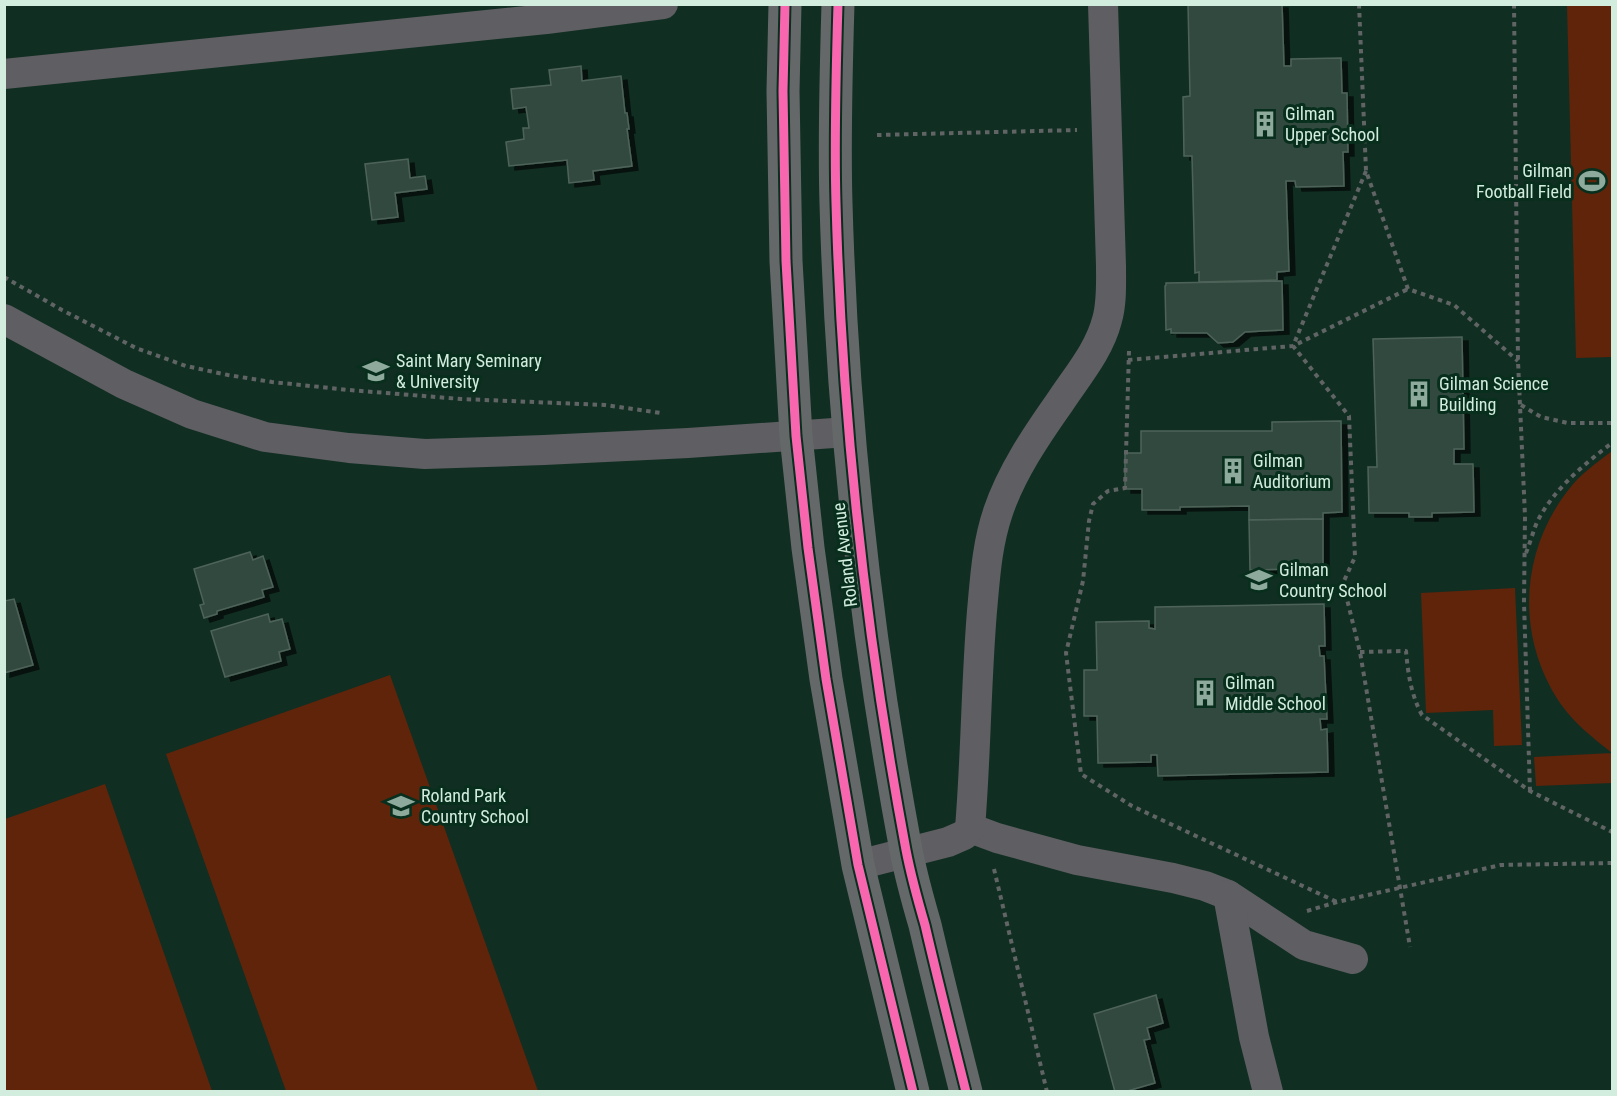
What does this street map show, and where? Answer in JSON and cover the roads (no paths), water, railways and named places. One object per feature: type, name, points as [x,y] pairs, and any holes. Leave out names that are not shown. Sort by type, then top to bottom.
[{"type":"main road","name":"Roland Avenue","points":[[785,4],[783,91],[786,261],[796,436],[808,548],[826,679],[858,865],[913,1092]]},
{"type":"main road","name":"Roland Avenue","points":[[837,4],[835,120],[840,314],[848,432],[857,518],[870,627],[907,853],[966,1092]]},
{"type":"lane","points":[[4,74],[546,19],[663,4]]},
{"type":"lane","points":[[983,833],[981,618],[989,548],[998,513],[1014,475],[1039,432],[1089,360],[1101,339],[1108,320],[1111,266],[1103,4]]},
{"type":"lane","points":[[4,319],[51,346],[134,388],[192,414],[265,437],[349,448],[425,454],[566,449],[848,432]]},
{"type":"lane","points":[[858,865],[955,840],[964,835],[983,833],[1077,860],[1194,883],[1228,895],[1304,945],[1353,959]]},
{"type":"lane","points":[[1228,895],[1254,1037],[1268,1092]]},
{"type":"place","name":"Gilman Upper School","points":[[1265,124]]},
{"type":"place","name":"Gilman Football Field","points":[[1592,181]]},
{"type":"place","name":"Saint Mary Seminary & University","points":[[376,371]]},
{"type":"place","name":"Gilman Science Building","points":[[1419,394]]},
{"type":"place","name":"Gilman Auditorium","points":[[1233,471]]},
{"type":"place","name":"Gilman Country School","points":[[1259,580]]},
{"type":"place","name":"Gilman Middle School","points":[[1205,693]]},
{"type":"place","name":"Roland Park Country School","points":[[401,806]]}]
